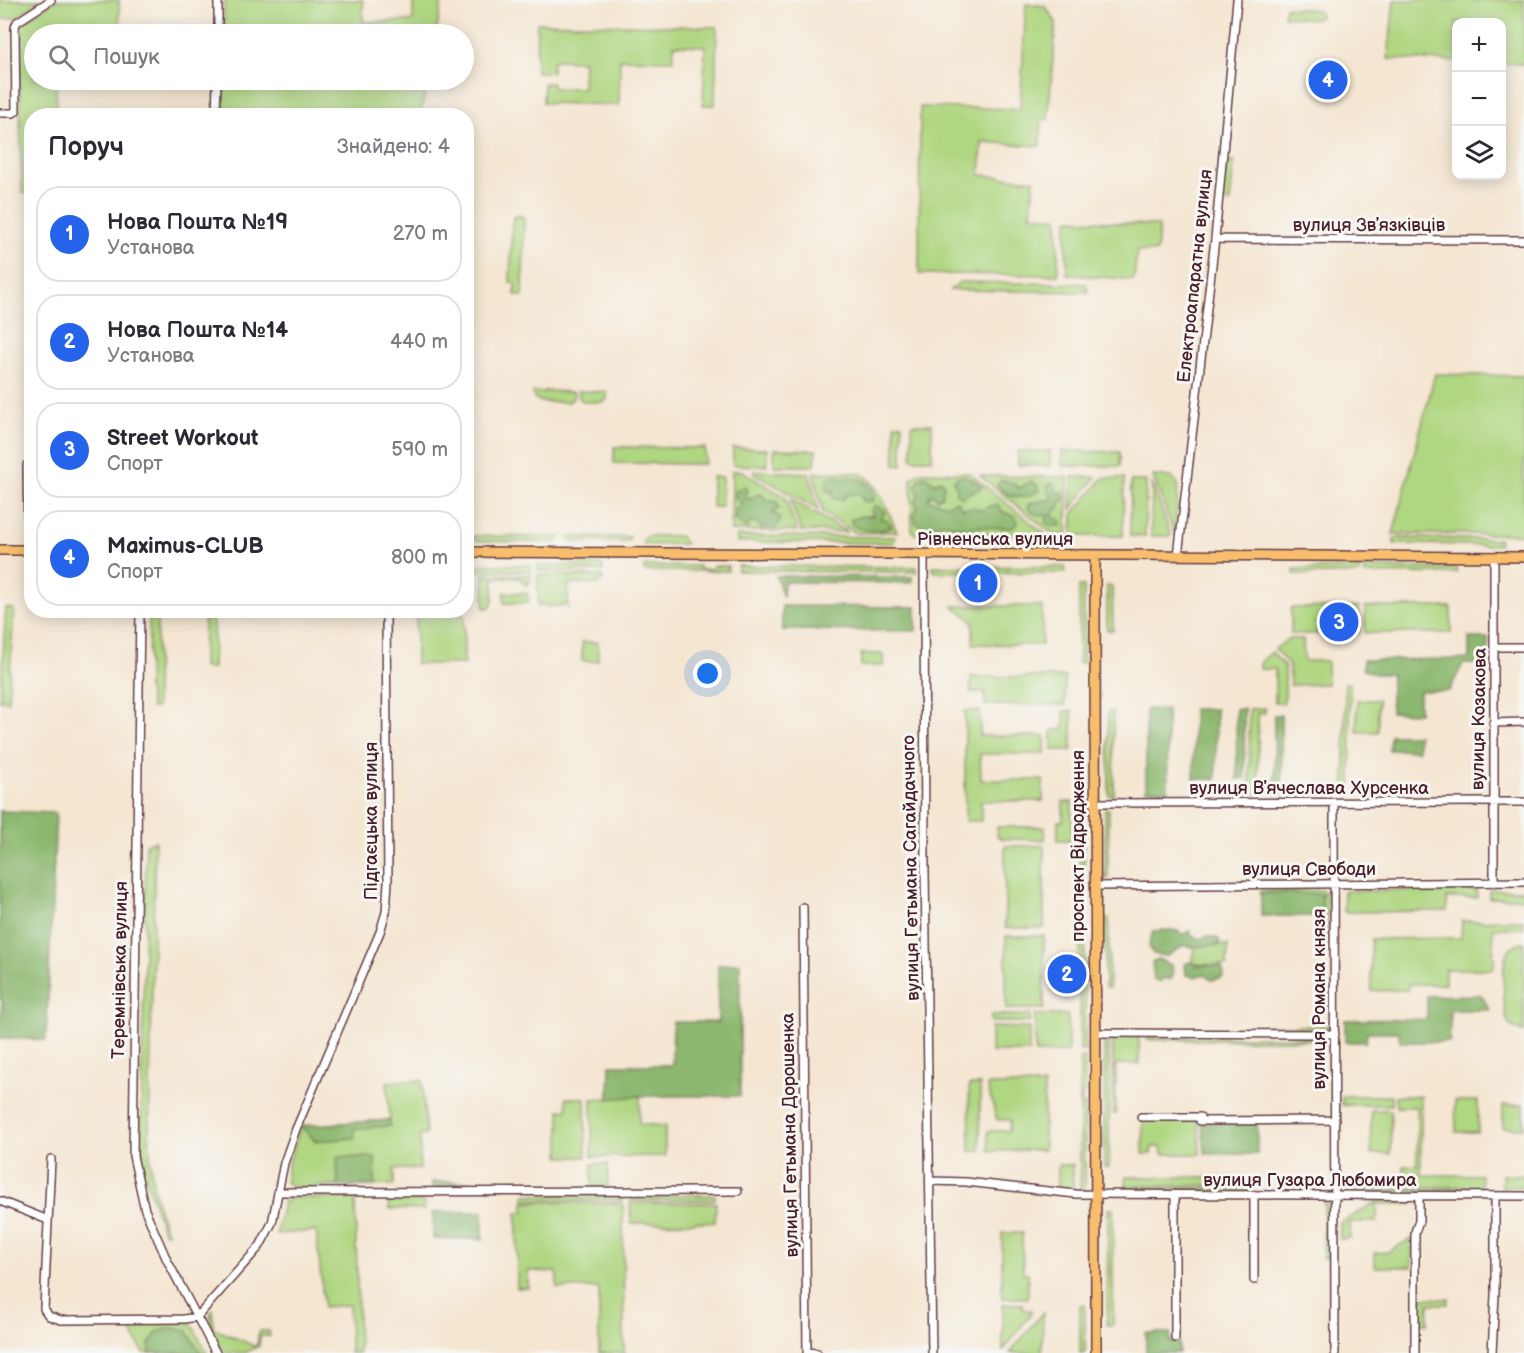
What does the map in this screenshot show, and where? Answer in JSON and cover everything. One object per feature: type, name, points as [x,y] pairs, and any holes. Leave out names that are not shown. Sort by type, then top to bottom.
[{"type":"main road","points":[[0,550],[24,550]]},
{"type":"main road","name":"Рівненська вулиця","points":[[474,552],[1524,557]]},
{"type":"main road","name":"проспект Відродження","points":[[1095,556],[1096,1353]]},
{"type":"street","points":[[0,113],[16,111],[15,27],[17,22],[51,0]]},
{"type":"street","points":[[218,0],[218,24]]},
{"type":"street","name":"Електроапаратна вулиця","points":[[1179,555],[1215,239],[1237,0]]},
{"type":"street","points":[[216,108],[217,90]]},
{"type":"street","name":"вулиця Звʼязківців","points":[[1215,239],[1524,240]]},
{"type":"street","name":"вулиця Гетьмана Сагайдачного","points":[[924,555],[925,871],[932,1353]]},
{"type":"street","name":"вулиця Козакова","points":[[1494,557],[1494,883]]},
{"type":"street","name":"Теремнівська вулиця","points":[[140,618],[133,1156],[145,1210],[167,1260],[216,1353]]},
{"type":"street","name":"Підгаєцька вулиця","points":[[197,1317],[260,1246],[272,1223],[284,1163],[296,1129],[367,964],[386,912],[388,882],[386,618]]},
{"type":"street","points":[[1495,647],[1524,647]]},
{"type":"street","points":[[1493,723],[1524,722]]},
{"type":"street","name":"вулиця Романа князя","points":[[1334,802],[1335,1353]]},
{"type":"street","name":"вулиця Вʼячеслава Хурсенка","points":[[1095,803],[1524,802]]},
{"type":"street","name":"вулиця Свободи","points":[[1095,886],[1524,882]]},
{"type":"street","name":"вулиця Гетьмана Дорошенка","points":[[803,907],[807,1352],[817,1353]]},
{"type":"street","points":[[1095,1033],[1335,1034]]},
{"type":"street","points":[[1141,1117],[1200,1117],[1200,1120],[1335,1120]]},
{"type":"street","points":[[51,1159],[45,1309],[49,1316],[61,1320],[197,1317]]},
{"type":"street","points":[[930,1181],[966,1182],[1095,1194]]},
{"type":"street","points":[[280,1192],[738,1191]]},
{"type":"street","name":"вулиця Гузара Любомира","points":[[1095,1194],[1524,1196]]},
{"type":"street","points":[[1175,1195],[1175,1338]]},
{"type":"street","points":[[1254,1195],[1254,1280]]},
{"type":"street","points":[[1415,1353],[1415,1233],[1419,1221],[1419,1196]]},
{"type":"street","points":[[1492,1353],[1495,1295],[1495,1196]]},
{"type":"street","points":[[0,1201],[48,1220]]},
{"type":"green space","points":[[0,0],[41,0],[15,18],[0,19]]},
{"type":"green space","points":[[57,0],[119,0],[120,24],[24,24],[24,90],[56,90],[57,108],[24,108],[24,193],[22,193],[18,28]]},
{"type":"green space","points":[[224,0],[363,0],[363,22],[413,21],[413,0],[442,0],[438,24],[224,24]]},
{"type":"green space","points":[[1394,0],[1524,0],[1524,64],[1506,63],[1506,18],[1452,18],[1452,61],[1388,59]]},
{"type":"green space","points":[[1026,4],[1045,6],[1056,22],[1048,119],[1042,119],[1040,146],[982,142],[980,175],[1034,180],[1031,215],[1058,218],[1058,275],[919,274],[920,107],[1020,109]]},
{"type":"green space","points":[[1285,7],[1316,10],[1320,16],[1315,19],[1284,16]]},
{"type":"green space","points":[[537,23],[717,27],[715,105],[703,105],[705,46],[674,45],[673,60],[620,59],[619,105],[543,103],[544,83],[552,83],[553,88],[583,88],[584,61],[553,60],[552,72],[536,72]]},
{"type":"green space","points":[[224,90],[426,90],[422,108],[223,108]]},
{"type":"green space","points":[[1226,161],[1234,162],[1230,203],[1222,202]]},
{"type":"green space","points":[[517,216],[524,218],[523,296],[515,295],[515,283],[510,282],[512,224],[513,218]]},
{"type":"green space","points":[[1069,219],[1159,226],[1157,252],[1137,251],[1134,280],[1067,274],[1066,228]]},
{"type":"green space","points":[[960,282],[1086,284],[1088,292],[950,290]]},
{"type":"green space","points":[[1435,374],[1524,376],[1524,534],[1393,534]]},
{"type":"green space","points":[[544,391],[574,392],[569,402],[541,402],[533,397],[533,392],[544,393]]},
{"type":"green space","points":[[578,391],[607,392],[607,399],[603,402],[584,402],[579,398]]},
{"type":"green space","points":[[895,424],[902,424],[902,465],[895,465]]},
{"type":"green space","points":[[912,424],[932,424],[932,459],[912,459]]},
{"type":"green space","points":[[614,447],[705,448],[705,464],[614,463]]},
{"type":"green space","points":[[733,448],[767,449],[767,466],[733,465]]},
{"type":"green space","points":[[774,449],[816,450],[815,466],[774,466]]},
{"type":"green space","points":[[1018,451],[1050,451],[1050,466],[1018,465]]},
{"type":"green space","points":[[1062,451],[1120,452],[1120,466],[1062,466]]},
{"type":"green space","points":[[732,471],[742,471],[785,497],[797,531],[731,531]]},
{"type":"green space","points":[[755,471],[809,473],[818,510],[754,473]]},
{"type":"green space","points":[[849,472],[866,477],[878,490],[897,532],[856,533],[823,513],[813,473]]},
{"type":"green space","points":[[920,472],[969,473],[1046,535],[915,534],[912,530],[911,479]]},
{"type":"green space","points":[[926,476],[934,483],[941,480],[944,485],[942,496],[937,499],[933,494],[929,496],[929,500],[948,505],[955,501],[959,502],[962,509],[973,507],[982,511],[989,506],[998,505],[1003,512],[1015,516],[1018,522],[1013,528],[958,528],[944,522],[930,527],[919,525],[916,523],[914,514],[918,507],[915,502],[919,494],[915,486],[920,478]]},
{"type":"green space","points":[[965,476],[982,486],[981,489],[968,493],[965,497],[960,497],[955,492],[957,488],[953,481],[957,477]]},
{"type":"green space","points":[[980,476],[1068,477],[1067,535],[1054,535]]},
{"type":"green space","points":[[1153,476],[1171,477],[1178,484],[1175,535]]},
{"type":"green space","points":[[712,477],[722,477],[722,507],[712,507]]},
{"type":"green space","points":[[851,477],[863,481],[872,488],[875,495],[873,501],[864,501],[858,494],[848,494],[842,500],[834,499],[832,495],[834,490],[829,492],[825,490],[827,479]]},
{"type":"green space","points":[[1072,477],[1096,477],[1071,509]]},
{"type":"green space","points":[[1103,478],[1124,478],[1123,536],[1072,536],[1073,514]]},
{"type":"green space","points":[[1001,480],[1011,482],[1020,488],[1030,481],[1040,489],[1029,496],[1012,496],[997,484]]},
{"type":"green space","points":[[1131,481],[1146,481],[1145,536],[1130,536]]},
{"type":"green space","points":[[1050,483],[1056,486],[1055,492],[1063,492],[1065,499],[1051,515],[1062,522],[1060,526],[1046,523],[1047,515],[1034,514],[1028,507],[1031,503],[1052,499],[1047,487]]},
{"type":"green space","points":[[1152,483],[1171,536],[1151,536]]},
{"type":"green space","points":[[744,486],[747,489],[745,498],[749,499],[760,494],[765,499],[777,502],[779,509],[772,513],[779,516],[780,521],[776,528],[761,528],[758,524],[751,522],[747,528],[744,528],[734,519],[736,509],[742,504],[735,498],[735,492]]},
{"type":"green space","points":[[790,499],[847,532],[801,531]]},
{"type":"green space","points":[[875,505],[885,511],[881,519],[887,520],[892,527],[872,530],[852,525],[851,520],[861,516],[873,516],[871,510]]},
{"type":"green space","points":[[474,536],[560,537],[556,543],[477,541]]},
{"type":"green space","points":[[648,536],[680,536],[686,544],[643,545],[643,540]]},
{"type":"green space","points":[[737,536],[896,537],[893,543],[737,542]]},
{"type":"green space","points":[[567,537],[630,537],[626,542],[572,542]]},
{"type":"green space","points":[[1394,538],[1499,539],[1499,545],[1394,544]]},
{"type":"green space","points":[[474,565],[531,565],[531,571],[474,571]]},
{"type":"green space","points":[[538,565],[603,565],[603,571],[538,571]]},
{"type":"green space","points":[[644,566],[699,566],[699,569],[712,569],[713,566],[728,566],[728,571],[644,571]]},
{"type":"green space","points":[[738,566],[916,567],[916,572],[738,571]]},
{"type":"green space","points":[[935,566],[1065,567],[1065,573],[935,572],[932,568]]},
{"type":"green space","points":[[1359,568],[1359,574],[1294,574],[1294,569]]},
{"type":"green space","points":[[1364,568],[1457,568],[1457,573],[1364,574]]},
{"type":"green space","points":[[484,575],[531,575],[529,584],[525,585],[520,578],[494,578],[493,603],[489,608],[484,608]]},
{"type":"green space","points":[[538,575],[603,576],[602,581],[597,584],[568,584],[568,608],[564,604],[545,606],[542,603],[538,607]]},
{"type":"green space","points":[[776,576],[912,577],[912,583],[784,582],[783,597]]},
{"type":"green space","points":[[1079,586],[1084,586],[1084,663],[1079,663]]},
{"type":"green space","points":[[1107,586],[1112,586],[1113,630],[1107,630]]},
{"type":"green space","points":[[504,593],[527,593],[529,603],[504,603]]},
{"type":"green space","points":[[782,606],[916,607],[916,631],[782,630]]},
{"type":"green space","points":[[953,606],[1042,606],[1042,645],[973,644],[973,621]]},
{"type":"green space","points":[[1359,607],[1359,633],[1291,634],[1291,608]]},
{"type":"green space","points":[[1365,607],[1451,607],[1451,633],[1365,633]]},
{"type":"green space","points":[[6,608],[14,609],[8,701],[0,700]]},
{"type":"green space","points":[[149,618],[157,618],[156,708],[151,708],[148,689]]},
{"type":"green space","points":[[204,618],[211,618],[213,625],[213,668],[203,668]]},
{"type":"green space","points":[[416,618],[464,618],[464,664],[416,664]]},
{"type":"green space","points":[[1469,638],[1488,638],[1489,664],[1463,664],[1449,691],[1419,691],[1419,713],[1391,712],[1391,674],[1375,674],[1363,669],[1363,660],[1469,659]]},
{"type":"green space","points":[[1288,639],[1303,639],[1304,661],[1327,661],[1327,684],[1290,685],[1289,665],[1275,649]]},
{"type":"green space","points":[[582,642],[598,642],[598,661],[582,661]]},
{"type":"green space","points":[[1272,652],[1285,667],[1283,703],[1275,703],[1275,669],[1260,669],[1260,662]]},
{"type":"green space","points":[[861,654],[883,654],[883,666],[861,666]]},
{"type":"green space","points":[[971,677],[1065,677],[1065,705],[985,705],[985,692],[971,692]]},
{"type":"green space","points":[[1345,683],[1350,683],[1351,789],[1345,789]]},
{"type":"green space","points":[[1357,700],[1378,700],[1378,732],[1357,732]]},
{"type":"green space","points":[[1265,708],[1265,713],[1258,713],[1258,794],[1250,794],[1249,709]]},
{"type":"green space","points":[[1146,709],[1167,709],[1168,790],[1146,790]]},
{"type":"green space","points":[[1193,709],[1216,709],[1216,779],[1194,779]]},
{"type":"green space","points":[[1236,709],[1244,709],[1245,778],[1237,779]]},
{"type":"green space","points":[[965,711],[980,711],[980,736],[1045,736],[1045,754],[980,754],[981,780],[1043,780],[1043,801],[981,801],[981,821],[965,821]]},
{"type":"green space","points":[[1064,711],[1072,711],[1072,750],[1052,750],[1052,730],[1064,729]]},
{"type":"green space","points":[[1108,712],[1113,712],[1114,795],[1109,795]]},
{"type":"green space","points":[[1274,715],[1281,715],[1282,794],[1275,794]]},
{"type":"green space","points":[[1390,735],[1418,735],[1418,750],[1389,750]]},
{"type":"green space","points":[[1063,802],[1072,802],[1072,840],[1058,840],[1058,821],[1063,821]]},
{"type":"green space","points":[[1105,809],[1109,809],[1108,879],[1105,879]]},
{"type":"green space","points":[[0,811],[56,813],[46,1040],[0,1038],[2,999],[0,999]]},
{"type":"green space","points":[[997,827],[1045,827],[1045,840],[1003,839],[997,836]]},
{"type":"green space","points":[[155,841],[149,1137],[154,1185],[167,1233],[163,1231],[143,1170],[141,1130],[146,844]]},
{"type":"green space","points":[[1079,845],[1084,845],[1085,929],[1080,929]]},
{"type":"green space","points":[[1005,846],[1044,846],[1044,928],[1005,928]]},
{"type":"green space","points":[[1261,890],[1322,890],[1327,894],[1327,944],[1322,944],[1322,894],[1261,893]]},
{"type":"green space","points":[[1425,890],[1425,894],[1436,894],[1436,891],[1477,890],[1477,898],[1447,898],[1447,911],[1344,912],[1344,891]]},
{"type":"green space","points":[[1489,890],[1524,890],[1524,898],[1489,898]]},
{"type":"green space","points":[[1261,893],[1322,894],[1322,916],[1261,916]]},
{"type":"green space","points":[[1105,919],[1109,919],[1109,988],[1105,987]]},
{"type":"green space","points":[[1523,920],[1523,928],[1493,928],[1494,969],[1445,969],[1445,984],[1409,984],[1408,990],[1371,991],[1371,939],[1461,938],[1462,921]]},
{"type":"green space","points":[[1153,931],[1179,931],[1181,935],[1190,931],[1191,936],[1200,939],[1207,936],[1217,938],[1220,942],[1218,945],[1191,947],[1184,945],[1167,956],[1153,954],[1149,946]]},
{"type":"green space","points":[[1085,934],[1085,1051],[1080,1051],[1080,935]]},
{"type":"green space","points":[[1006,936],[1044,936],[1044,1009],[1006,1009]]},
{"type":"green space","points":[[1524,942],[1524,1032],[1511,1026],[1506,1017],[1504,978],[1507,952],[1518,943]]},
{"type":"green space","points":[[1194,945],[1228,945],[1227,965],[1193,964]]},
{"type":"green space","points":[[1158,959],[1172,966],[1173,976],[1170,980],[1163,978],[1161,981],[1154,980],[1152,962]]},
{"type":"green space","points":[[1191,962],[1197,965],[1222,967],[1224,975],[1211,980],[1204,974],[1194,977],[1186,975],[1185,964]]},
{"type":"green space","points":[[740,963],[740,1096],[640,1096],[609,1099],[610,1065],[672,1065],[673,1022],[718,1022],[718,965]]},
{"type":"green space","points":[[1481,995],[1490,1010],[1450,1010],[1450,1042],[1400,1042],[1399,1032],[1367,1032],[1366,1042],[1345,1042],[1345,1020],[1427,1019],[1427,996]]},
{"type":"green space","points":[[991,1015],[1030,1015],[1030,1022],[991,1022]]},
{"type":"green space","points":[[1035,1015],[1068,1015],[1068,1052],[1035,1053]]},
{"type":"green space","points":[[1266,1026],[1330,1026],[1330,1030],[1266,1030]]},
{"type":"green space","points":[[991,1027],[1029,1028],[1029,1052],[991,1052]]},
{"type":"green space","points":[[1113,1037],[1139,1037],[1139,1064],[1116,1064],[1116,1114],[1113,1114]]},
{"type":"green space","points":[[1147,1037],[1326,1037],[1326,1040],[1147,1040]]},
{"type":"green space","points":[[1104,1042],[1109,1042],[1109,1167],[1104,1167]]},
{"type":"green space","points":[[1080,1058],[1085,1058],[1085,1093],[1082,1093],[1082,1105],[1085,1105],[1085,1190],[1080,1190]]},
{"type":"green space","points":[[422,1080],[426,1135],[420,1135],[420,1169],[394,1169],[394,1185],[292,1187],[286,1182],[288,1164],[301,1126],[390,1120],[387,1082]]},
{"type":"green space","points":[[969,1085],[980,1085],[980,1151],[970,1151]]},
{"type":"green space","points":[[987,1085],[1044,1085],[1044,1150],[989,1151],[988,1131],[1009,1131],[1010,1120],[997,1120]]},
{"type":"green space","points":[[640,1096],[639,1124],[665,1126],[665,1156],[592,1157],[592,1099]]},
{"type":"green space","points":[[1342,1096],[1391,1096],[1391,1105],[1342,1105]]},
{"type":"green space","points":[[1395,1096],[1421,1096],[1421,1175],[1481,1175],[1481,1187],[1342,1186],[1341,1181],[1404,1181],[1404,1166],[1417,1166],[1417,1107],[1396,1107]]},
{"type":"green space","points":[[566,1098],[585,1098],[586,1157],[560,1157],[560,1110],[567,1110]]},
{"type":"green space","points":[[1455,1101],[1478,1101],[1478,1132],[1456,1132]]},
{"type":"green space","points":[[1503,1105],[1524,1105],[1524,1128],[1503,1128]]},
{"type":"green space","points":[[1371,1110],[1391,1110],[1391,1154],[1371,1154]]},
{"type":"green space","points":[[1143,1119],[1198,1119],[1200,1154],[1162,1154],[1161,1147],[1152,1147],[1151,1154],[1143,1154]]},
{"type":"green space","points":[[390,1120],[390,1126],[354,1129],[355,1138],[315,1141],[301,1126]]},
{"type":"green space","points":[[1202,1123],[1257,1123],[1257,1154],[1205,1154]]},
{"type":"green space","points":[[337,1157],[375,1157],[375,1186],[338,1186]]},
{"type":"green space","points":[[592,1164],[608,1164],[608,1187],[592,1187]]},
{"type":"green space","points":[[1058,1165],[1073,1165],[1073,1190],[1058,1189]]},
{"type":"green space","points":[[1502,1175],[1524,1175],[1524,1187],[1502,1187]]},
{"type":"green space","points":[[1126,1177],[1251,1177],[1251,1185],[1126,1186]]},
{"type":"green space","points":[[432,1182],[504,1182],[504,1187],[432,1188]]},
{"type":"green space","points":[[1126,1188],[1251,1188],[1251,1191],[1126,1191]]},
{"type":"green space","points":[[1348,1189],[1481,1189],[1481,1192],[1348,1192]]},
{"type":"green space","points":[[524,1195],[622,1195],[622,1200],[524,1200]]},
{"type":"green space","points":[[636,1195],[715,1195],[715,1200],[631,1200]]},
{"type":"green space","points":[[295,1198],[355,1198],[359,1353],[350,1353],[349,1305],[324,1307],[316,1231],[276,1234],[283,1203]]},
{"type":"green space","points":[[1324,1200],[1328,1200],[1328,1258],[1323,1258]]},
{"type":"green space","points":[[1380,1200],[1412,1200],[1412,1204],[1377,1204],[1377,1222],[1350,1222],[1350,1238],[1340,1239],[1340,1223]]},
{"type":"green space","points":[[389,1201],[424,1201],[424,1210],[389,1209]]},
{"type":"green space","points":[[524,1202],[623,1203],[624,1353],[599,1353],[599,1288],[557,1288],[557,1272],[528,1271],[528,1288],[517,1288],[517,1212],[524,1212]]},
{"type":"green space","points":[[630,1203],[716,1203],[715,1222],[631,1223]]},
{"type":"green space","points":[[1108,1209],[1113,1209],[1113,1325],[1107,1325]]},
{"type":"green space","points":[[433,1212],[483,1212],[483,1239],[433,1239]]},
{"type":"green space","points":[[1002,1233],[1022,1233],[1023,1273],[1028,1273],[1028,1298],[1002,1298]]},
{"type":"green space","points":[[1412,1238],[1412,1267],[1375,1267],[1375,1253],[1388,1252]]},
{"type":"green space","points":[[1422,1298],[1449,1299],[1448,1304],[1429,1304],[1428,1323],[1421,1323]]},
{"type":"green space","points":[[1003,1304],[1023,1304],[1023,1310],[1031,1310],[1031,1314],[1003,1350]]},
{"type":"green space","points":[[1080,1305],[1085,1305],[1085,1353],[1080,1353]]},
{"type":"green space","points":[[213,1310],[213,1328],[254,1346],[257,1345],[259,1331],[269,1331],[270,1336],[260,1336],[259,1346],[245,1353],[224,1353],[211,1326],[210,1315]]},
{"type":"green space","points":[[1043,1312],[1042,1353],[1010,1353]]},
{"type":"green space","points":[[191,1323],[207,1353],[144,1353],[127,1325]]},
{"type":"green space","points":[[172,1328],[186,1330],[201,1353],[150,1353],[149,1344],[157,1332]]},
{"type":"green space","points":[[1146,1333],[1170,1333],[1170,1342],[1179,1342],[1179,1353],[1146,1353]]},
{"type":"water","points":[[1322,69],[1335,70],[1334,91],[1321,91]]},
{"type":"place","name":"Maximus-CLUB","points":[[1328,80]]},
{"type":"place","name":"Нова Пошта №19","points":[[978,583]]},
{"type":"place","name":"Street Workout","points":[[1339,622]]},
{"type":"place","name":"Нова Пошта №14","points":[[1067,974]]}]
